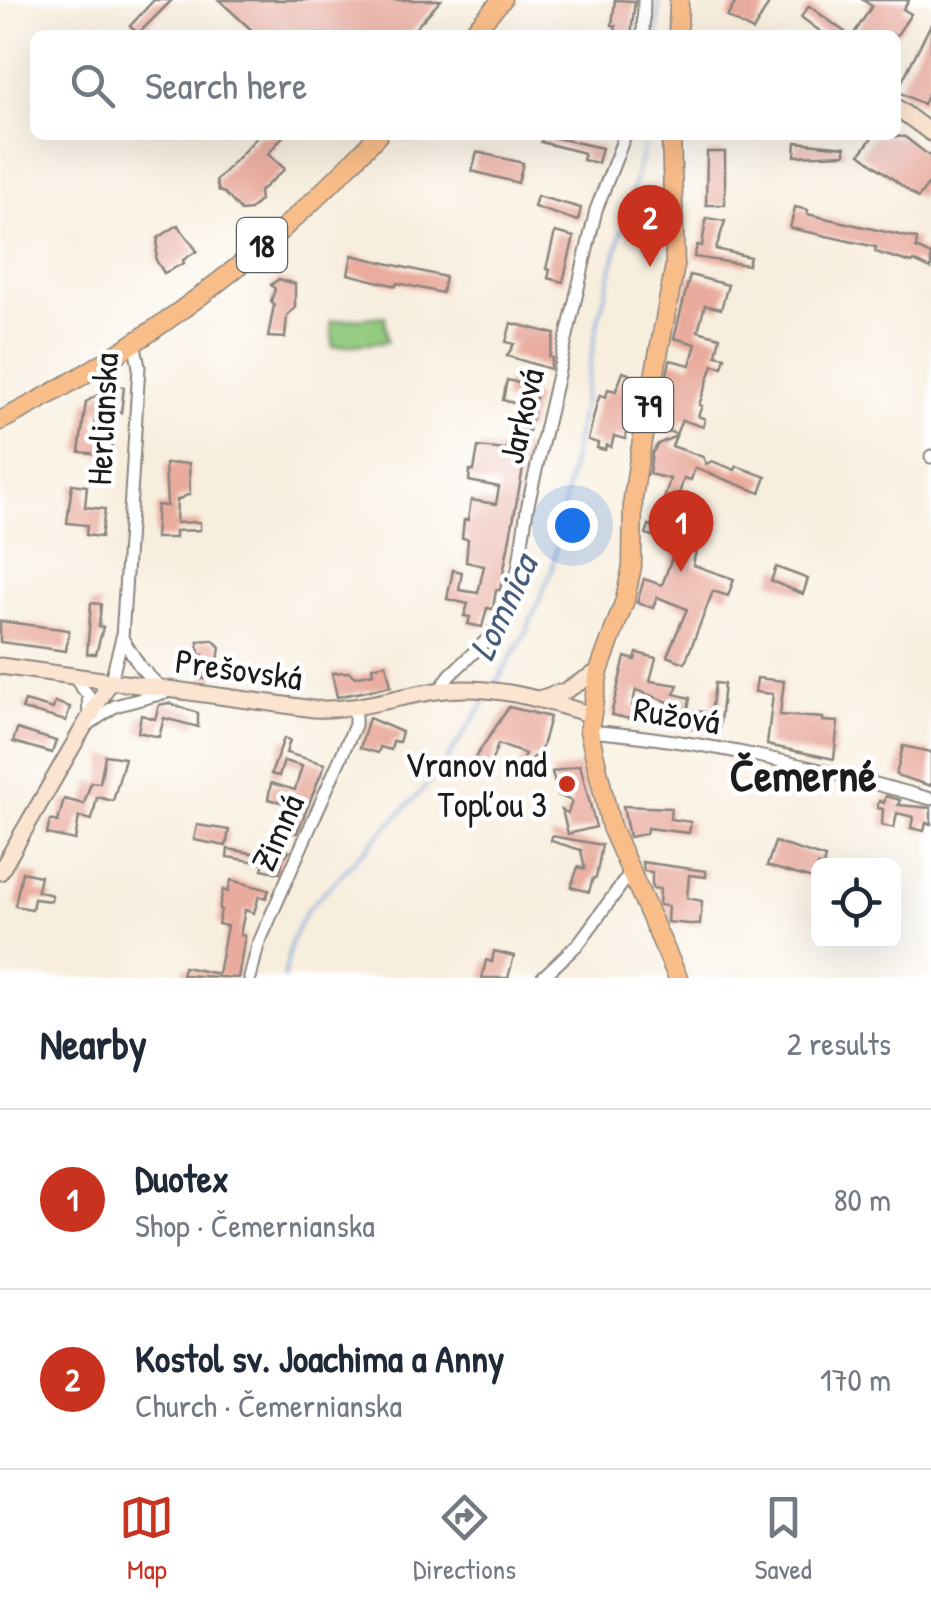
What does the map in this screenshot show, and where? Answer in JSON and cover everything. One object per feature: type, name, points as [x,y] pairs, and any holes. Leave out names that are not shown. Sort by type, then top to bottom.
[{"type":"main road","points":[[475,30],[502,0]]},
{"type":"main road","points":[[678,30],[680,0]]},
{"type":"main road","points":[[901,111],[931,133]]},
{"type":"main road","name":"Herlianska","points":[[134,342],[251,255],[373,140]]},
{"type":"main road","name":"79","points":[[671,140],[675,265],[633,498],[632,566],[625,600],[598,671],[589,723],[611,827],[678,978]]},
{"type":"main road","name":"18","points":[[0,421],[134,342]]},
{"type":"main road","name":"Prešovská","points":[[0,666],[314,710],[355,709],[439,690],[508,693],[538,698],[589,723]]},
{"type":"main road","points":[[538,698],[564,691],[598,671]]},
{"type":"main road","name":"Herlianska","points":[[0,872],[111,680]]},
{"type":"street","points":[[643,30],[644,0]]},
{"type":"street","name":"Jarková","points":[[439,690],[490,636],[507,606],[596,210],[622,140]]},
{"type":"street","name":"Herlianska","points":[[111,680],[122,638],[139,367],[134,342]]},
{"type":"street","points":[[85,723],[115,706],[167,690],[133,657],[122,638]]},
{"type":"street","points":[[73,676],[88,694],[85,723]]},
{"type":"street","name":"Zimná","points":[[250,978],[258,945],[355,725],[355,709]]},
{"type":"street","name":"Ružová","points":[[589,723],[805,764],[931,799]]},
{"type":"street","points":[[542,978],[580,943],[630,873]]},
{"type":"green space","points":[[385,316],[387,342],[333,347],[331,321]]},
{"type":"building","points":[[154,0],[172,0],[142,30],[130,26]]},
{"type":"building","points":[[219,0],[441,0],[414,30],[252,30]]},
{"type":"building","points":[[615,0],[635,1],[632,30],[615,30],[612,25]]},
{"type":"building","points":[[737,0],[771,0],[754,30],[727,17]]},
{"type":"building","points":[[863,0],[909,0],[903,9],[911,14],[900,30],[856,30],[872,6]]},
{"type":"building","points":[[809,6],[842,30],[818,30],[801,17]]},
{"type":"building","points":[[931,24],[931,88],[923,104],[901,93],[901,83]]},
{"type":"building","points":[[905,137],[931,157],[931,181],[918,198],[860,154],[870,140]]},
{"type":"building","points":[[254,140],[280,140],[268,154],[285,169],[259,192],[260,200],[250,210],[241,211],[219,191],[216,181]]},
{"type":"building","points":[[566,140],[602,148],[598,163],[583,160],[584,153],[541,142]]},
{"type":"building","points":[[796,142],[845,147],[845,154],[795,156]]},
{"type":"building","points":[[477,152],[523,163],[518,183],[472,171]]},
{"type":"building","points":[[707,152],[725,152],[725,205],[706,205]]},
{"type":"building","points":[[537,196],[581,208],[578,221],[534,207]]},
{"type":"building","points":[[795,207],[808,210],[807,214],[917,239],[916,248],[931,255],[931,269],[875,252],[876,247],[790,228]]},
{"type":"building","points":[[706,218],[725,221],[716,249],[750,257],[748,265],[694,257],[697,245],[702,246]]},
{"type":"building","points":[[178,225],[197,251],[164,273],[156,260],[158,238]]},
{"type":"building","points":[[555,232],[574,237],[563,282],[548,278],[550,270],[546,269]]},
{"type":"building","points":[[352,255],[445,277],[442,293],[348,274]]},
{"type":"building","points":[[690,275],[728,285],[721,309],[705,305],[698,331],[720,337],[716,355],[725,357],[722,367],[713,365],[699,405],[702,406],[698,416],[705,419],[703,427],[682,420],[676,434],[659,428],[669,387],[665,385],[670,360],[690,365],[696,344],[674,338]]},
{"type":"building","points":[[279,279],[295,284],[295,308],[287,315],[285,338],[268,337],[275,289],[271,285]]},
{"type":"building","points":[[511,323],[555,334],[550,369],[507,356],[514,344],[506,342]]},
{"type":"building","points":[[623,372],[639,378],[625,439],[614,436],[611,447],[597,448],[598,443],[588,440],[597,403],[600,395],[606,397],[608,389],[616,391]]},
{"type":"building","points":[[507,380],[532,386],[528,395],[536,397],[529,431],[514,429],[517,404],[503,400]]},
{"type":"building","points":[[114,385],[124,387],[121,413],[97,409],[94,426],[114,429],[110,455],[79,452],[86,402]]},
{"type":"building","points":[[676,436],[672,446],[703,457],[706,464],[712,461],[735,470],[737,466],[766,477],[760,493],[695,468],[691,480],[684,478],[672,517],[660,513],[670,479],[649,474],[652,453],[658,444]]},
{"type":"building","points":[[507,444],[526,446],[524,463],[500,590],[496,590],[493,609],[487,608],[482,627],[468,624],[470,617],[464,616],[468,604],[447,599],[453,570],[462,572],[459,590],[478,593],[484,566],[466,562],[468,539],[462,538],[464,520],[468,520],[471,500],[496,504],[499,487],[469,481],[470,470],[474,471],[478,447],[506,450]]},
{"type":"building","points":[[189,463],[190,494],[177,500],[176,523],[200,522],[200,530],[175,531],[175,538],[155,538],[157,505],[167,506],[165,464]]},
{"type":"building","points":[[72,484],[87,486],[85,507],[105,509],[101,537],[86,535],[87,525],[67,523]]},
{"type":"building","points":[[649,525],[698,541],[693,565],[734,579],[728,596],[713,591],[685,663],[667,656],[687,609],[657,597],[653,608],[637,603],[644,579],[662,585],[677,544],[646,534]]},
{"type":"building","points":[[776,567],[808,579],[803,594],[771,581]]},
{"type":"building","points":[[91,603],[101,604],[99,627],[103,627],[96,654],[87,654]]},
{"type":"building","points":[[0,621],[69,630],[66,651],[0,642]]},
{"type":"building","points":[[213,640],[220,647],[218,661],[239,663],[239,673],[215,673],[215,679],[203,679],[203,655],[199,655],[198,641]]},
{"type":"building","points":[[637,653],[656,658],[650,681],[678,685],[674,694],[690,698],[688,710],[711,713],[715,683],[724,684],[719,733],[669,725],[674,704],[636,690],[632,706],[639,708],[636,720],[611,715],[625,657],[635,660]]},
{"type":"building","points":[[386,664],[391,686],[337,697],[332,673],[349,672],[355,677],[373,673],[372,667]]},
{"type":"building","points":[[757,678],[784,681],[780,715],[838,722],[834,759],[767,745],[773,694],[755,692]]},
{"type":"building","points":[[25,701],[53,709],[55,702],[70,707],[66,721],[22,709]]},
{"type":"building","points":[[168,703],[198,713],[198,727],[164,718],[159,737],[138,732],[141,715],[155,719],[159,705]]},
{"type":"building","points":[[509,707],[550,717],[539,758],[533,757],[523,780],[515,776],[525,754],[498,744],[488,771],[472,762]]},
{"type":"building","points":[[369,718],[402,732],[391,750],[380,747],[378,753],[360,748]]},
{"type":"building","points":[[17,729],[56,741],[52,753],[13,742]]},
{"type":"building","points":[[284,738],[290,740],[286,753],[325,764],[297,833],[282,829],[289,804],[268,799],[271,783],[295,790],[302,766],[284,761],[279,776],[271,774]]},
{"type":"building","points":[[903,746],[931,752],[931,786],[896,775]]},
{"type":"building","points":[[105,755],[125,758],[113,801],[97,797],[92,820],[79,817],[75,840],[47,834],[50,820],[58,822],[64,799],[84,804],[91,782],[100,783]]},
{"type":"building","points":[[580,765],[596,827],[568,834],[562,810],[568,813],[572,801],[558,795],[552,772]]},
{"type":"building","points":[[886,796],[900,800],[898,805],[931,808],[931,824],[926,823],[924,831],[911,828],[913,817],[897,813],[894,828],[882,825],[883,809],[877,808]]},
{"type":"building","points":[[623,806],[671,808],[670,819],[691,822],[689,833],[647,828],[646,834],[629,837]]},
{"type":"building","points":[[197,825],[229,830],[226,846],[194,840]]},
{"type":"building","points":[[552,836],[602,845],[596,878],[589,892],[571,887],[578,867],[585,869],[581,850],[551,841]]},
{"type":"building","points":[[775,842],[825,858],[811,858],[811,879],[767,866]]},
{"type":"building","points":[[260,845],[289,851],[280,873],[262,869],[264,863],[227,857],[228,849],[258,854]]},
{"type":"building","points":[[642,862],[706,871],[706,877],[689,875],[687,898],[702,901],[700,925],[667,922],[668,906],[659,905],[660,889],[652,888],[652,872],[644,871]]},
{"type":"building","points":[[22,872],[40,876],[37,891],[52,895],[51,901],[34,899],[32,909],[15,906]]},
{"type":"building","points":[[231,880],[269,890],[266,898],[259,896],[254,913],[245,910],[238,978],[182,975],[184,967],[218,974],[227,926],[218,924],[219,909],[223,890],[228,892]]},
{"type":"building","points":[[494,951],[514,956],[508,978],[482,978],[486,960],[492,962]]},
{"type":"waterway","name":"Lomnica","points":[[658,30],[659,0]]},
{"type":"waterway","name":"Lomnica","points":[[495,685],[526,632],[552,570],[598,321],[646,140]]},
{"type":"waterway","name":"Lomnica","points":[[284,978],[291,942],[306,911],[436,776],[488,697]]},
{"type":"place","name":"Kostol sv. Joachima a Anny","points":[[650,267]]},
{"type":"place","name":"Duotex","points":[[681,572]]},
{"type":"place","name":"Vranov nad Topľou 3","points":[[567,784]]},
{"type":"district","name":"Čemerné","points":[[803,774]]}]
